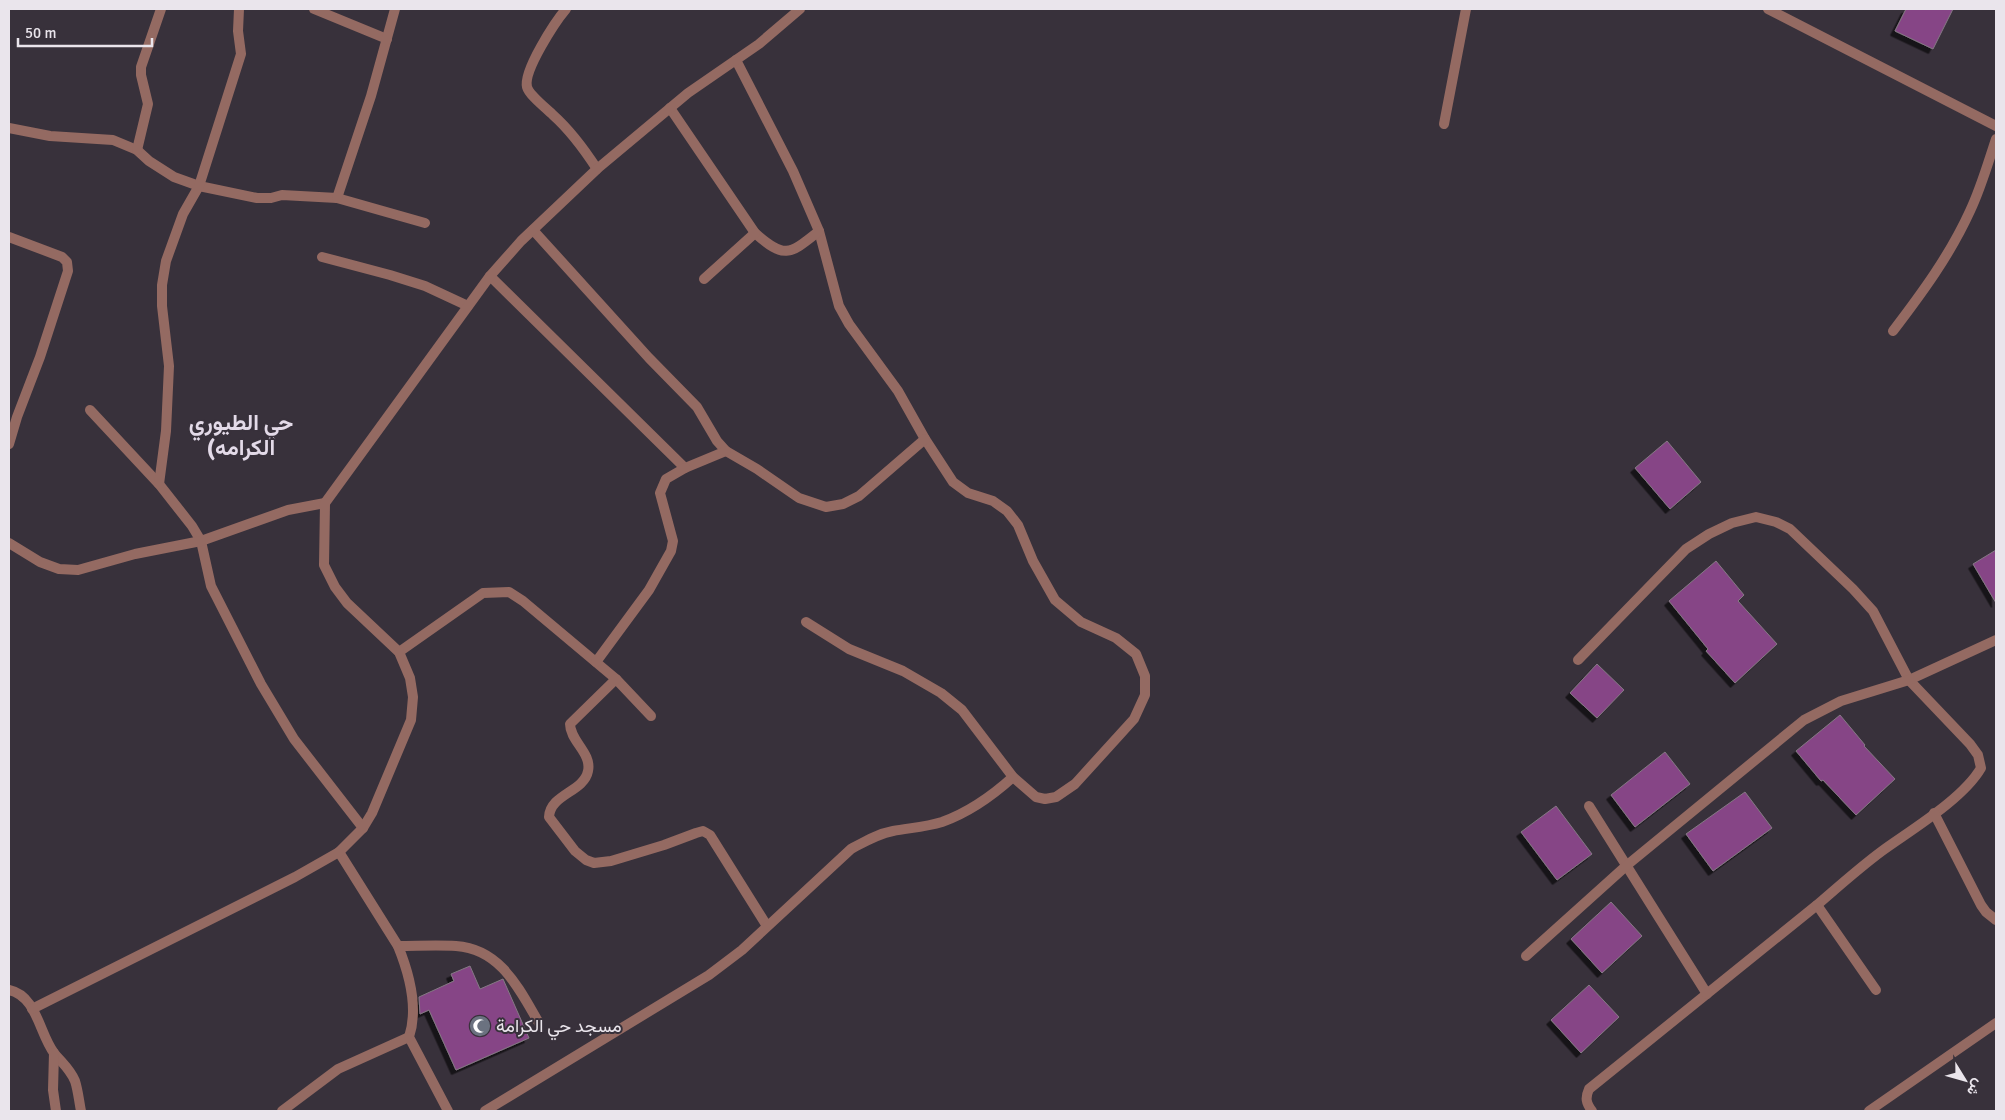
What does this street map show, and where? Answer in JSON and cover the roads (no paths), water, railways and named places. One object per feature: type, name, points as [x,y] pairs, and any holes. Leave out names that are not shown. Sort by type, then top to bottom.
[{"type":"street","points":[[137,150],[148,104],[141,67],[161,9]]},
{"type":"street","points":[[159,484],[166,431],[169,366],[162,285],[166,261],[176,230],[199,186],[241,54],[238,9]]},
{"type":"street","points":[[314,9],[387,39]]},
{"type":"street","points":[[337,198],[371,96],[395,9]]},
{"type":"street","points":[[566,9],[530,68],[526,78],[527,90],[568,129],[597,169]]},
{"type":"street","points":[[32,1009],[286,881],[339,852],[363,828],[372,813],[411,720],[414,697],[410,678],[399,652],[347,603],[335,587],[324,565],[324,503],[490,276],[521,241],[597,169],[688,93],[759,44],[800,9]]},
{"type":"street","points":[[1444,124],[1466,9]]},
{"type":"street","points":[[1768,9],[1996,126]]},
{"type":"street","points":[[736,60],[793,171],[820,231],[839,306],[849,324],[898,391],[925,439],[953,482],[968,493],[993,501],[1007,511],[1018,525],[1033,561],[1055,600],[1081,622],[1116,638],[1136,654],[1145,676],[1145,694],[1134,719],[1075,784],[1056,796],[1045,799],[1036,797],[1013,777],[962,710],[941,693],[903,671],[849,649],[806,622]]},
{"type":"street","points":[[670,108],[754,233],[772,248],[783,251],[794,250],[820,231]]},
{"type":"street","points":[[9,128],[50,136],[113,140],[137,150],[149,161],[174,177],[199,186],[257,198],[271,198],[282,195],[337,198],[425,223]]},
{"type":"street","points":[[1893,331],[1928,284],[1961,229],[1978,193],[1996,139]]},
{"type":"street","points":[[533,230],[649,358],[697,407],[716,441],[726,451],[757,469],[799,498],[826,507],[843,504],[859,496],[925,439]]},
{"type":"street","points":[[704,279],[754,233]]},
{"type":"street","points":[[9,237],[62,257],[68,262],[68,271],[9,444]]},
{"type":"street","points":[[322,257],[425,286],[468,306]]},
{"type":"street","points":[[490,276],[685,468]]},
{"type":"street","points":[[90,410],[159,484],[192,526],[201,541],[211,586],[261,684],[294,739],[363,828]]},
{"type":"street","points":[[596,662],[649,590],[671,551],[673,541],[660,493],[666,479],[685,468],[726,451]]},
{"type":"street","points":[[9,543],[40,562],[59,569],[78,570],[96,567],[129,556],[201,541],[288,510],[324,503]]},
{"type":"street","points":[[1578,660],[1686,549],[1716,530],[1732,523],[1756,517],[1776,522],[1790,530],[1854,589],[1873,611],[1909,680],[1970,744],[1978,755],[1981,768],[1975,779],[1934,814],[1880,852],[1589,1089],[1586,1096],[1587,1103],[1592,1111]]},
{"type":"street","points":[[399,652],[483,593],[509,592],[524,601],[616,679],[651,716]]},
{"type":"street","points":[[1526,956],[1626,866],[1804,720],[1840,701],[1909,680],[1996,640]]},
{"type":"street","points":[[616,679],[570,724],[570,731],[588,763],[588,770],[586,778],[552,805],[549,817],[575,851],[594,864],[611,861],[664,845],[703,831],[710,835],[767,926]]},
{"type":"street","points":[[485,1111],[709,975],[742,950],[851,849],[870,838],[892,831],[914,829],[942,822],[968,811],[992,796],[1013,777]]},
{"type":"street","points":[[1589,806],[1706,994]]},
{"type":"street","points":[[1934,814],[1981,905],[1996,920]]},
{"type":"street","points":[[339,852],[398,946],[404,961],[411,994],[412,1027],[409,1036],[448,1111]]},
{"type":"street","points":[[1817,905],[1876,990]]},
{"type":"street","points":[[398,946],[457,946],[473,949],[491,957],[503,967],[518,987],[540,1023]]},
{"type":"street","points":[[9,990],[22,996],[32,1009],[54,1053],[70,1072],[76,1083],[81,1111]]},
{"type":"street","points":[[1869,1111],[1996,1023]]},
{"type":"street","points":[[282,1111],[338,1069],[409,1036]]},
{"type":"street","points":[[54,1053],[53,1090],[56,1111]]},
{"type":"place","name":"مسجد حي الكرامة","points":[[480,1026]]},
{"type":"district","name":"حي الطيوري (الكرامه","points":[[241,435]]}]
